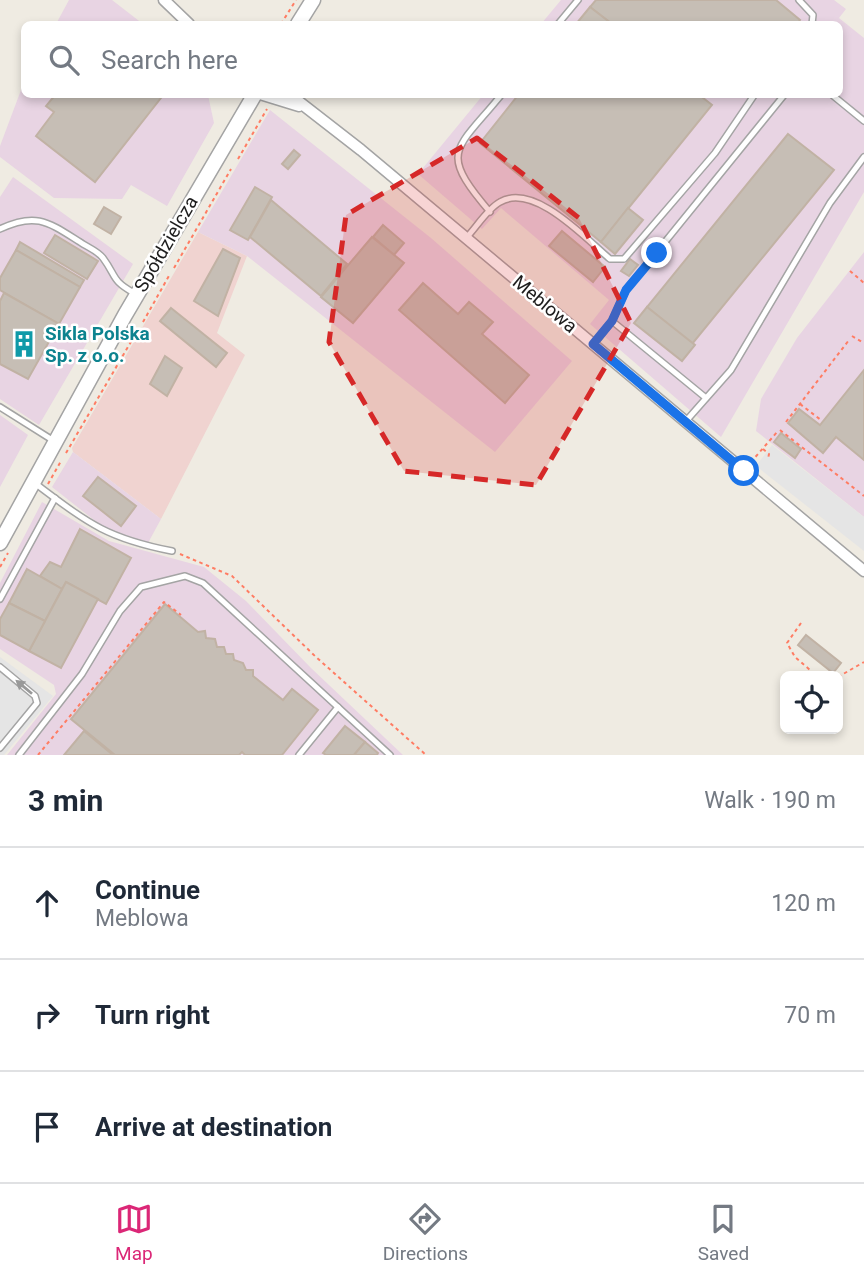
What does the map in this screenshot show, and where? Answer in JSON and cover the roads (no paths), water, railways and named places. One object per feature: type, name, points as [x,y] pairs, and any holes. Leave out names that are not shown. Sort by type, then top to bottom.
[{"type":"street","points":[[164,0],[186,21]]},
{"type":"street","points":[[300,21],[313,0]]},
{"type":"street","name":"Spółdzielcza","points":[[0,542],[137,295],[255,98]]},
{"type":"street","points":[[272,98],[302,106]]},
{"type":"street","name":"Meblowa","points":[[293,98],[361,150],[864,571]]},
{"type":"lane","points":[[560,21],[578,0]]},
{"type":"lane","points":[[799,0],[813,15],[812,21]]},
{"type":"lane","points":[[491,212],[468,186],[456,166],[457,150],[499,98]]},
{"type":"lane","points":[[466,238],[500,202],[522,198],[544,205],[610,259],[624,259],[715,153],[752,98]]},
{"type":"lane","points":[[593,344],[612,321],[626,290],[782,98]]},
{"type":"lane","points":[[836,98],[864,121]]},
{"type":"lane","points":[[686,422],[737,361],[830,203],[864,157]]},
{"type":"lane","points":[[0,229],[21,220],[39,220],[54,226],[102,256],[116,282],[137,295]]},
{"type":"lane","points":[[612,321],[706,398]]},
{"type":"lane","points":[[0,407],[54,441]]},
{"type":"lane","points":[[32,481],[100,530],[138,544],[172,551]]},
{"type":"lane","points":[[0,599],[55,498]]},
{"type":"lane","points":[[19,755],[73,686],[120,611],[141,587],[185,576],[203,583],[390,755]]},
{"type":"lane","points":[[0,667],[35,696],[37,703],[0,748]]},
{"type":"lane","points":[[299,755],[338,707]]},
{"type":"place","name":"Sikla Polska Sp. z o.o.","points":[[24,344]]}]
